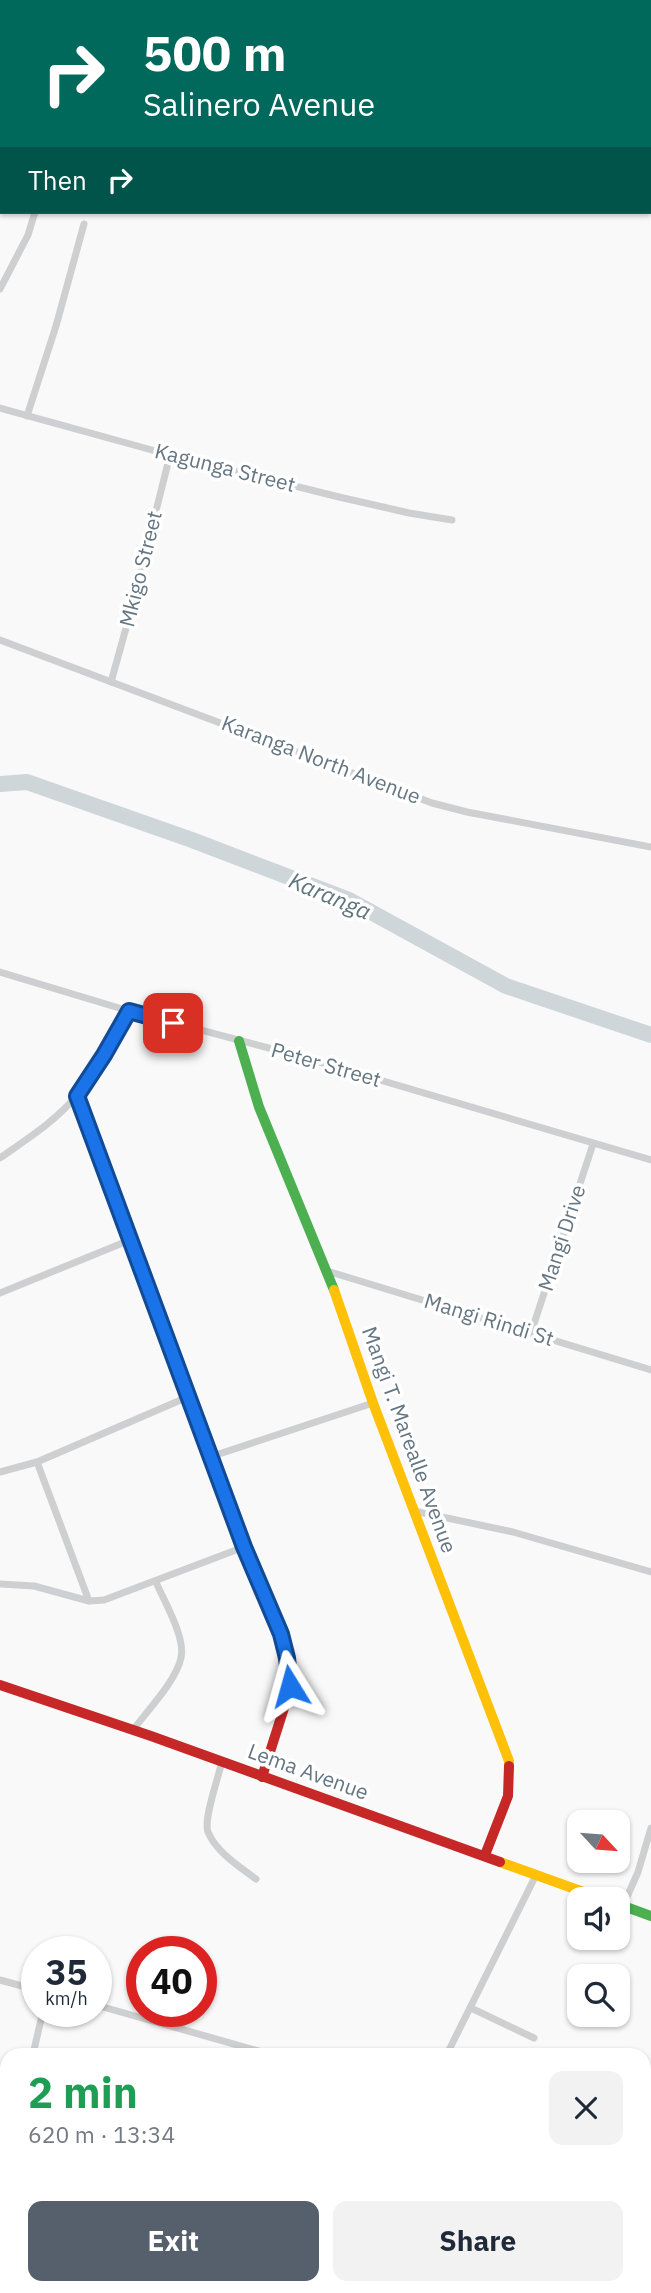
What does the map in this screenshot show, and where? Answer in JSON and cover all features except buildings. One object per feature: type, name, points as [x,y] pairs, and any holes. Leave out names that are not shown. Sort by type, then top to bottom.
[{"type":"street","points":[[0,289],[28,235],[34,214]]},
{"type":"street","points":[[27,416],[56,326],[84,223]]},
{"type":"street","name":"Kagunga Street","points":[[0,408],[170,455],[409,513],[453,520]]},
{"type":"street","name":"Mkigo Street","points":[[111,682],[170,455]]},
{"type":"street","name":"Karanga North Avenue","points":[[0,640],[432,803],[651,847]]},
{"type":"street","name":"Peter Street","points":[[0,972],[129,1011],[295,1055],[651,1160]]},
{"type":"street","points":[[0,1158],[42,1129],[77,1096],[129,1011]]},
{"type":"street","name":"Mangi T. Marealle Avenue","points":[[239,1041],[259,1107],[327,1271],[373,1403],[509,1761],[508,1796],[485,1854]]},
{"type":"street","points":[[77,1096],[244,1547],[281,1634],[290,1686],[284,1716],[262,1777]]},
{"type":"street","name":"Mangi Drive","points":[[531,1333],[593,1144]]},
{"type":"street","points":[[0,1293],[130,1240]]},
{"type":"street","name":"Mangi Rindi St","points":[[327,1271],[651,1370]]},
{"type":"street","points":[[0,1472],[37,1462],[190,1396]]},
{"type":"street","points":[[210,1457],[373,1403]]},
{"type":"street","points":[[37,1462],[89,1601]]},
{"type":"street","points":[[414,1511],[513,1532],[651,1572]]},
{"type":"street","points":[[0,1584],[34,1586],[89,1601],[104,1600],[244,1547]]},
{"type":"street","points":[[133,1730],[177,1671],[182,1656],[179,1636],[156,1582]]},
{"type":"street","name":"Lema Avenue","points":[[0,1685],[485,1854],[570,1887]]},
{"type":"street","points":[[222,1761],[207,1822],[208,1833],[223,1853],[256,1879]]},
{"type":"street","points":[[630,1887],[638,1872],[651,1828]]},
{"type":"street","points":[[452,2048],[536,1875]]},
{"type":"street","points":[[630,1909],[651,1916]]},
{"type":"street","points":[[0,1980],[21,1986]]},
{"type":"street","points":[[471,2008],[534,2038]]},
{"type":"street","points":[[112,2010],[248,2048]]},
{"type":"street","points":[[34,2048],[39,2027]]},
{"type":"waterway","name":"Karanga","points":[[0,784],[27,782],[192,840],[349,900],[506,986],[651,1035]]},
{"type":"traffic: fast","points":[[239,1041],[259,1107],[334,1290]]},
{"type":"traffic: fast","points":[[77,1096],[230,1509]]},
{"type":"traffic: fast","points":[[630,1908],[651,1916]]},
{"type":"traffic: slow","points":[[334,1290],[373,1403],[509,1766]]},
{"type":"traffic: slow","points":[[500,1862],[570,1887]]},
{"type":"traffic: jam","points":[[230,1509],[281,1634],[291,1686],[262,1777]]},
{"type":"traffic: jam","points":[[0,1685],[151,1736],[500,1862]]},
{"type":"traffic: jam","points":[[485,1855],[508,1796],[509,1766]]},
{"type":"route","points":[[173,1023],[129,1011],[77,1096],[244,1547],[281,1634],[290,1686]]}]
